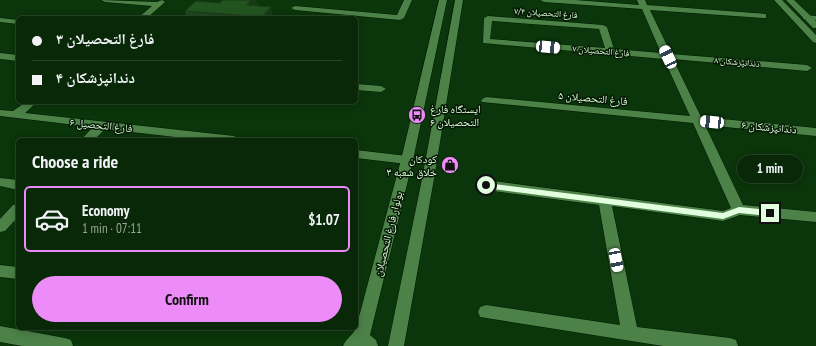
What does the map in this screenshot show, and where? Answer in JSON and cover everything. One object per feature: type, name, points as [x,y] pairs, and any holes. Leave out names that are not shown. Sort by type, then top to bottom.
[{"type":"street","points":[[111,0],[161,2]]},
{"type":"street","points":[[301,0],[295,8],[400,18],[408,0]]},
{"type":"street","name":"بولوار فارغ التحصیلان","points":[[361,343],[407,160],[442,0]]},
{"type":"street","points":[[394,345],[428,179],[459,0]]},
{"type":"street","points":[[544,0],[643,4],[763,16]]},
{"type":"street","points":[[778,0],[816,40]]},
{"type":"street","points":[[790,0],[813,21]]},
{"type":"street","points":[[144,16],[161,2]]},
{"type":"street","points":[[643,4],[739,210]]},
{"type":"street","name":"فارغ التحصیلان ۷/۴","points":[[486,42],[488,18],[603,27],[610,52]]},
{"type":"street","points":[[796,19],[813,21]]},
{"type":"street","points":[[0,20],[16,22]]},
{"type":"street","name":"فارغ التحصیلان ۷","points":[[486,42],[668,57]]},
{"type":"street","points":[[0,56],[16,58]]},
{"type":"street","name":"دندانپزشکان ۸","points":[[668,57],[807,68]]},
{"type":"street","points":[[358,87],[381,89]]},
{"type":"street","name":"فارغ التحصیلان ۵","points":[[486,100],[697,120]]},
{"type":"street","points":[[15,115],[29,104]]},
{"type":"street","name":"فارغ التحصیل ۶","points":[[0,113],[216,138]]},
{"type":"street","name":"دندانپزشکان ۶","points":[[697,120],[816,132]]},
{"type":"street","points":[[89,138],[102,125]]},
{"type":"street","points":[[358,154],[407,160]]},
{"type":"street","points":[[0,182],[16,185]]},
{"type":"street","points":[[486,185],[723,216],[739,210],[816,218]]},
{"type":"street","points":[[605,201],[630,334]]},
{"type":"street","points":[[0,227],[16,211]]},
{"type":"street","points":[[0,270],[16,274]]},
{"type":"street","points":[[486,312],[630,334],[730,346]]},
{"type":"street","points":[[0,334],[65,346]]},
{"type":"building","points":[[223,0],[251,0],[247,5],[271,7],[263,16],[185,11],[196,1],[220,3]]},
{"type":"place","name":"ایستگاه فارغ التحصیلان ۶","points":[[417,115]]},
{"type":"place","name":"کودکان خلاق شعبه ۳","points":[[450,165]]},
{"type":"route","points":[[486,185],[723,216],[739,210],[770,213]]}]
